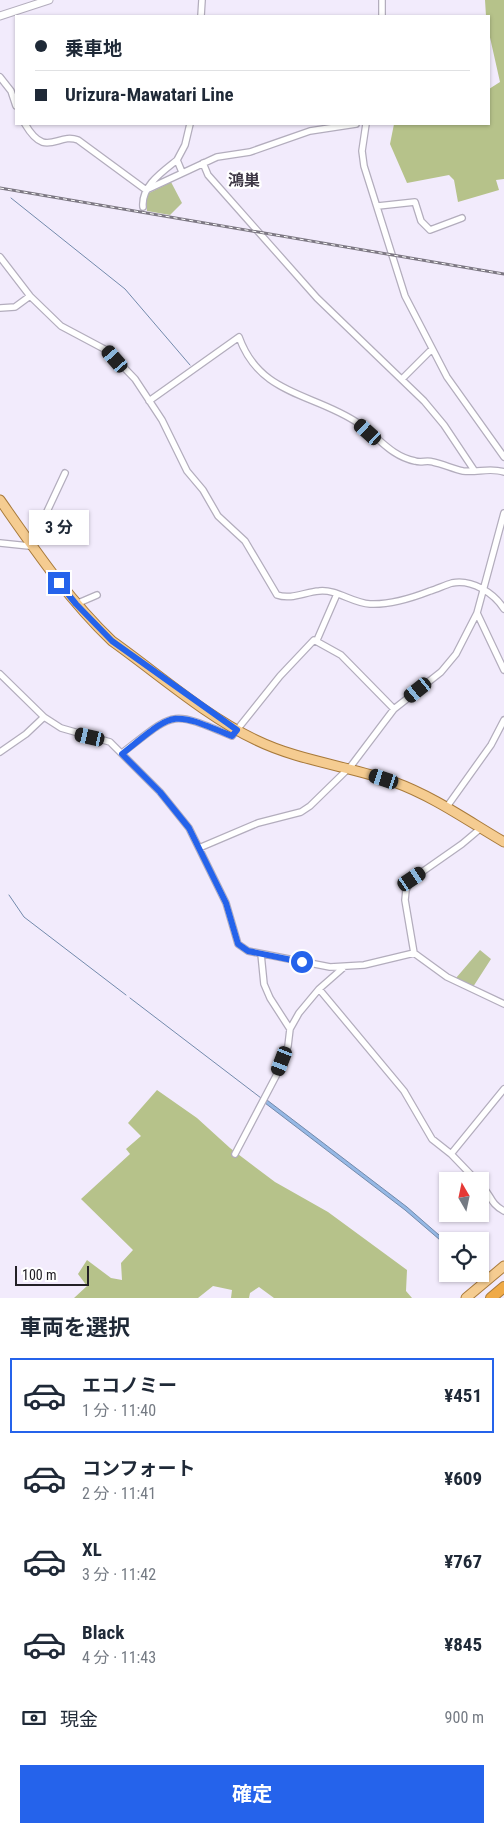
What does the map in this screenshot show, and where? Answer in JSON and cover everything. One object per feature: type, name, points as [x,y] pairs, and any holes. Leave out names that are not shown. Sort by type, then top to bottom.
[{"type":"highway","points":[[491,1298],[504,1289]]},
{"type":"highway","points":[[496,1298],[504,1289]]},
{"type":"main road","points":[[0,500],[76,604],[112,641],[237,730],[276,748],[396,783],[446,808],[504,841]]},
{"type":"main road","points":[[466,1298],[504,1266]]},
{"type":"street","points":[[0,16],[49,0]]},
{"type":"street","points":[[201,15],[202,0]]},
{"type":"street","points":[[382,0],[382,15]]},
{"type":"street","points":[[0,77],[11,91],[15,103]]},
{"type":"street","points":[[25,125],[45,143],[51,144],[73,138],[78,140],[146,190]]},
{"type":"street","points":[[143,207],[142,196],[146,190],[160,173],[177,160],[186,145],[190,125]]},
{"type":"street","points":[[146,190],[218,157],[250,152],[310,131],[349,125]]},
{"type":"street","points":[[366,125],[362,151],[364,166],[405,296],[446,377],[504,457]]},
{"type":"street","points":[[177,160],[182,172]]},
{"type":"street","points":[[203,163],[208,175],[317,298],[402,379],[444,425],[474,470]]},
{"type":"street","points":[[378,206],[416,202],[422,221],[430,230],[462,218]]},
{"type":"street","points":[[0,257],[30,296],[61,326],[108,350],[135,379],[162,420],[187,471],[203,490],[218,516],[245,542],[273,591],[284,598],[319,591],[337,594],[360,602],[380,604],[411,597],[452,583],[483,588],[498,599],[504,609]]},
{"type":"street","points":[[0,308],[15,307],[30,296]]},
{"type":"street","points":[[149,401],[239,337],[252,363],[267,377],[279,386],[358,423],[395,454],[416,462],[431,461],[464,472],[495,469],[504,472]]},
{"type":"street","points":[[402,379],[432,349]]},
{"type":"street","points":[[0,543],[29,546],[65,472]]},
{"type":"street","points":[[199,848],[258,822],[301,812],[310,806],[348,769],[394,709],[441,672],[456,654],[477,613],[504,513]]},
{"type":"street","points":[[122,754],[164,720],[174,718],[196,721],[232,736],[310,643],[317,640],[337,594]]},
{"type":"street","points":[[76,604],[97,595]]},
{"type":"street","points":[[477,613],[504,670]]},
{"type":"street","points":[[317,640],[342,655],[394,709]]},
{"type":"street","points":[[0,674],[44,717],[61,728],[110,742],[173,806],[189,828],[226,903],[238,944],[248,951],[343,968],[414,953]]},
{"type":"street","points":[[0,752],[26,734],[44,717]]},
{"type":"street","points":[[446,808],[491,745],[504,720]]},
{"type":"street","points":[[481,828],[462,844],[412,879],[406,890],[405,900],[414,953],[447,977],[504,1004]]},
{"type":"street","points":[[261,954],[264,984],[270,998],[290,1029]]},
{"type":"street","points":[[235,1154],[276,1076],[288,1046],[290,1029],[299,1013],[319,990],[343,968]]},
{"type":"street","points":[[319,990],[404,1091],[432,1139],[451,1154],[468,1172]]},
{"type":"street","points":[[451,1154],[504,1089]]},
{"type":"street","points":[[489,1196],[492,1204],[504,1211]]},
{"type":"green space","points":[[485,0],[504,0],[504,179],[496,180],[499,190],[458,202],[454,180],[449,175],[407,183],[390,144],[394,125],[490,125],[490,88],[500,82],[490,37],[490,15],[486,15]]},
{"type":"green space","points":[[171,182],[182,203],[170,215],[147,211],[145,195]]},
{"type":"green space","points":[[480,950],[491,959],[473,987],[456,978]]},
{"type":"green space","points":[[157,1090],[197,1118],[230,1148],[275,1182],[328,1212],[407,1270],[406,1291],[412,1298],[274,1298],[259,1287],[250,1293],[249,1298],[231,1298],[232,1290],[213,1286],[198,1298],[74,1298],[87,1286],[78,1274],[87,1260],[111,1278],[122,1280],[121,1263],[133,1250],[81,1199],[130,1154],[126,1149],[141,1136],[128,1123]]},
{"type":"water","points":[[267,1100],[407,1207],[439,1235],[439,1239],[405,1210],[265,1103]]},
{"type":"waterway","points":[[11,198],[125,289],[190,365]]},
{"type":"waterway","points":[[9,895],[24,917],[126,995]]},
{"type":"waterway","points":[[130,998],[261,1098]]},
{"type":"railway","points":[[0,188],[504,274]]},
{"type":"district","name":"鴻巣","points":[[244,180]]},
{"type":"route","points":[[59,583],[76,604],[112,641],[237,730],[232,736],[181,717],[164,720],[122,754],[173,806],[189,828],[226,903],[238,944],[248,951],[302,962]]}]
